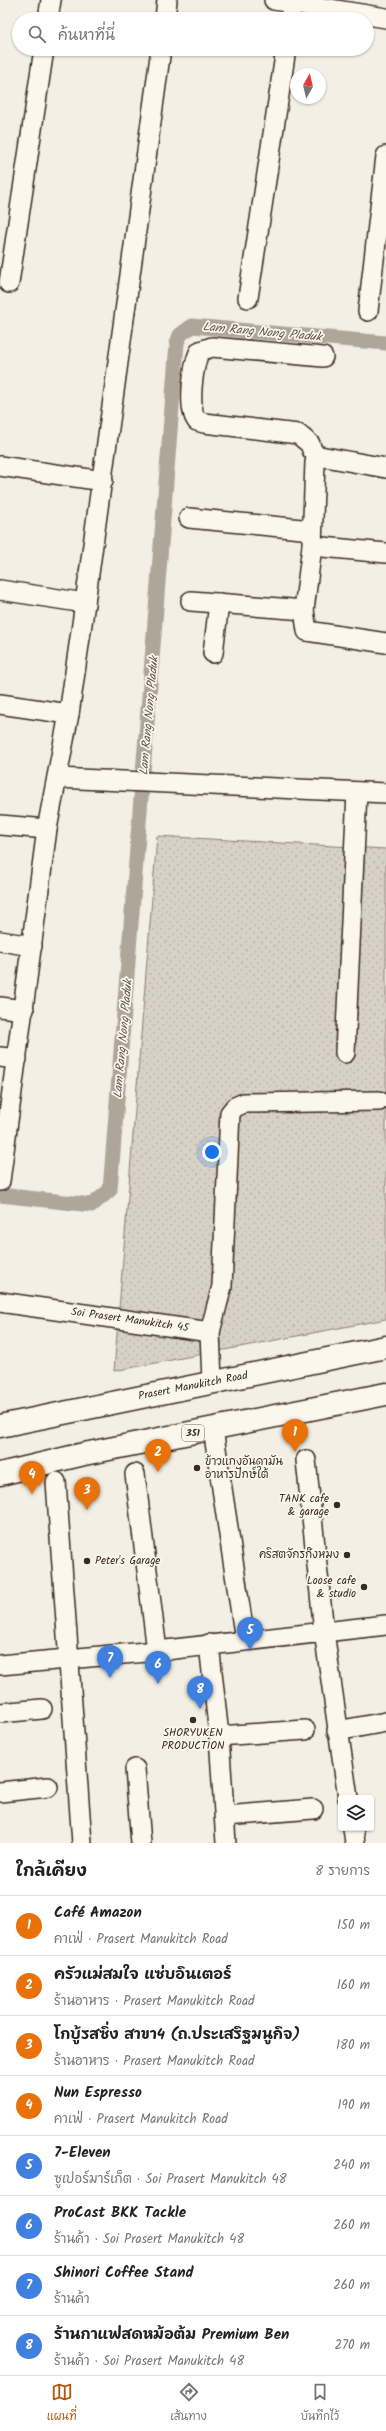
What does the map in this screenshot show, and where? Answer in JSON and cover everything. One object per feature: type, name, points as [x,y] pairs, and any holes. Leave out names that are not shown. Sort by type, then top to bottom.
[{"type":"main road","name":"Prasert Manukitch Road","points":[[0,1426],[386,1346]]},
{"type":"main road","name":"351","points":[[0,1474],[84,1454],[386,1394]]},
{"type":"street","points":[[49,12],[51,0]]},
{"type":"street","points":[[166,12],[167,0]]},
{"type":"street","points":[[274,0],[292,11],[305,12]]},
{"type":"street","points":[[374,17],[386,18]]},
{"type":"street","points":[[9,284],[43,56]]},
{"type":"street","points":[[1,1177],[9,1058],[24,1010],[47,829],[69,714],[86,603],[160,56]]},
{"type":"street","points":[[248,298],[285,56]]},
{"type":"street","points":[[368,311],[386,156]]},
{"type":"street","points":[[323,357],[212,347],[200,351],[196,359],[191,409],[197,421],[298,434],[310,444],[316,456],[312,538],[304,610],[308,631],[386,643]]},
{"type":"street","points":[[316,456],[386,468]]},
{"type":"street","points":[[0,466],[103,481]]},
{"type":"street","points":[[190,518],[312,538],[386,553]]},
{"type":"street","points":[[0,590],[86,603]]},
{"type":"street","points":[[191,600],[304,610]]},
{"type":"street","points":[[213,653],[219,603]]},
{"type":"street","points":[[0,704],[69,714]]},
{"type":"street","points":[[57,778],[386,793]]},
{"type":"street","points":[[345,1054],[357,792]]},
{"type":"street","points":[[0,825],[47,829]]},
{"type":"street","points":[[0,941],[32,946]]},
{"type":"street","points":[[0,1007],[24,1010]]},
{"type":"street","points":[[212,1382],[210,1332],[222,1286],[230,1113],[235,1107],[244,1103],[379,1101]]},
{"type":"street","name":"Soi Prasert Manukitch 45","points":[[0,1302],[210,1332]]},
{"type":"street","points":[[213,1429],[245,1640]]},
{"type":"street","points":[[306,1460],[324,1632],[337,1731],[348,1795]]},
{"type":"street","points":[[134,1474],[157,1651]]},
{"type":"street","points":[[56,1482],[70,1658],[82,1843]]},
{"type":"street","points":[[0,1665],[157,1651],[245,1640],[386,1626]]},
{"type":"street","points":[[209,1644],[219,1736],[226,1843]]},
{"type":"street","points":[[0,1713],[42,1708]]},
{"type":"street","points":[[337,1731],[386,1722]]},
{"type":"street","points":[[219,1736],[305,1730]]},
{"type":"street","points":[[136,1769],[141,1843]]},
{"type":"street","points":[[0,1792],[48,1787]]},
{"type":"street","points":[[225,1816],[313,1809]]},
{"type":"street","points":[[353,1831],[355,1843]]},
{"type":"shaded area","points":[[157,836],[386,849],[386,1319],[114,1371]]},
{"type":"waterway","name":"Lam Rang Nong Pladuk","points":[[0,1195],[92,1205],[110,1190],[177,343],[180,335],[192,326],[386,343]]},
{"type":"place","name":"Café Amazon","points":[[295,1452]]},
{"type":"place","name":"ข้าวแกงอันดามัน อาหารปักษ์ใต้","points":[[197,1468]]},
{"type":"place","name":"ครัวแม่สมใจ แซ่บอินเตอร์","points":[[158,1472]]},
{"type":"place","name":"Nun Espresso","points":[[32,1494]]},
{"type":"place","name":"TANK cafe & garage","points":[[337,1505]]},
{"type":"place","name":"โกบู้รสซิ่ง สาขา4 (ถ.ประเสริฐมนูกิจ)","points":[[87,1510]]},
{"type":"place","name":"คริสตจักรก๊งหมง","points":[[347,1555]]},
{"type":"place","name":"Peter's Garage","points":[[87,1561]]},
{"type":"place","name":"Loose cafe & studio","points":[[364,1587]]},
{"type":"place","name":"7-Eleven","points":[[250,1650]]},
{"type":"place","name":"Shinori Coffee Stand","points":[[110,1678]]},
{"type":"place","name":"ProCast BKK Tackle","points":[[158,1684]]},
{"type":"place","name":"ร้านกาแฟสดหม้อต้ม Premium Ben","points":[[200,1709]]},
{"type":"place","name":"SHORYUKEN PRODUCTION","points":[[193,1720]]}]
